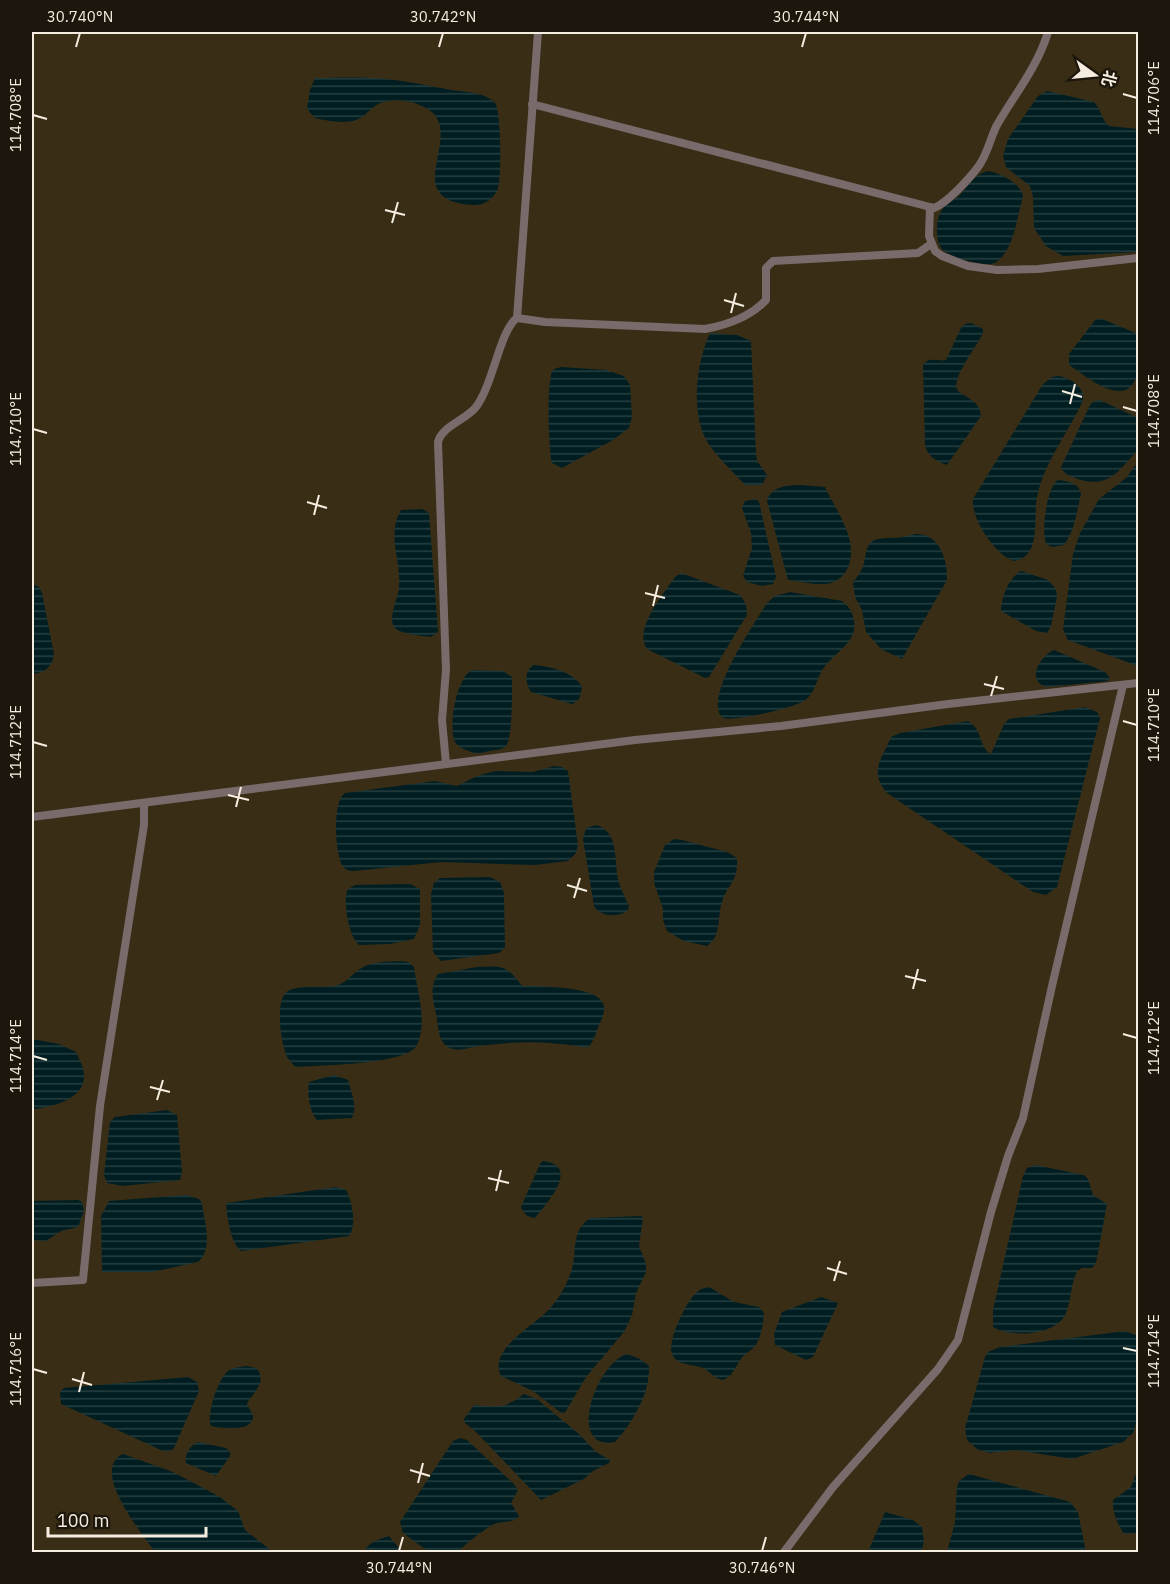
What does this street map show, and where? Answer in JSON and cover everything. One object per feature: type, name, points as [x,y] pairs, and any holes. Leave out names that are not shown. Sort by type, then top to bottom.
[{"type":"street","points":[[517,318],[538,32]]},
{"type":"street","points":[[532,104],[930,207],[938,206],[979,166],[996,128],[1028,76],[1048,32]]},
{"type":"street","points":[[930,207],[929,236],[935,251],[968,266],[988,270],[1038,269],[1138,258]]},
{"type":"street","points":[[446,764],[442,720],[446,670],[438,442],[441,434],[469,414],[482,399],[512,322],[517,318],[568,323],[705,329],[718,327],[757,310],[766,300],[766,268],[772,261],[918,253],[931,244]]},
{"type":"street","points":[[32,817],[635,740],[781,726],[948,704],[1138,683]]},
{"type":"street","points":[[784,1552],[833,1487],[938,1369],[958,1340],[991,1212],[1008,1156],[1023,1118],[1054,974],[1123,685]]},
{"type":"street","points":[[32,1283],[83,1280],[100,1106],[144,825],[144,803]]},
{"type":"water","points":[[315,78],[363,78],[411,82],[475,93],[491,99],[495,103],[499,118],[500,144],[499,182],[494,195],[485,203],[474,205],[452,201],[440,193],[435,182],[440,126],[434,114],[429,110],[415,103],[391,100],[378,104],[356,120],[336,122],[315,118],[307,109],[310,90]]},
{"type":"water","points":[[1047,91],[1094,102],[1109,126],[1138,129],[1138,252],[1063,256],[1046,246],[1034,228],[1033,197],[1030,186],[1006,167],[1003,156],[1008,139],[1038,96]]},
{"type":"water","points":[[988,171],[1010,180],[1019,188],[1023,197],[1013,237],[1006,252],[996,262],[984,264],[964,260],[945,252],[938,241],[937,226],[940,213],[944,208],[976,177]]},
{"type":"water","points":[[1096,319],[1102,319],[1138,334],[1140,357],[1138,371],[1133,383],[1126,390],[1108,389],[1069,365],[1069,354]]},
{"type":"water","points":[[971,323],[983,329],[983,332],[960,372],[956,387],[959,392],[979,407],[981,416],[947,465],[933,458],[925,445],[923,365],[931,360],[946,360],[961,328]]},
{"type":"water","points":[[710,333],[737,335],[751,341],[756,454],[757,461],[767,475],[762,485],[745,485],[716,454],[702,431],[697,403],[698,373]]},
{"type":"water","points":[[561,367],[606,370],[624,376],[630,385],[632,417],[629,428],[613,440],[562,468],[552,463],[549,415],[551,376],[553,370]]},
{"type":"water","points":[[1052,377],[1067,378],[1079,387],[1083,400],[1040,484],[1033,545],[1023,558],[1014,561],[999,552],[980,526],[973,507],[973,499],[1043,384]]},
{"type":"water","points":[[1100,400],[1138,418],[1138,449],[1111,477],[1096,482],[1086,481],[1068,475],[1061,467],[1090,405]]},
{"type":"water","points":[[1138,462],[1138,666],[1068,640],[1063,629],[1073,554],[1080,533],[1099,499],[1126,478]]},
{"type":"water","points":[[1058,480],[1075,485],[1081,494],[1068,539],[1064,545],[1053,547],[1047,545],[1044,531],[1048,500]]},
{"type":"water","points":[[801,485],[825,487],[850,540],[850,562],[845,573],[831,583],[816,584],[788,580],[767,501],[776,489]]},
{"type":"water","points":[[756,499],[759,502],[776,577],[773,584],[762,586],[747,582],[743,576],[752,548],[751,533],[742,508],[745,501]]},
{"type":"water","points":[[422,509],[429,513],[438,632],[431,637],[402,632],[395,628],[392,620],[399,588],[395,539],[397,519],[401,510]]},
{"type":"water","points":[[923,535],[936,542],[944,556],[947,580],[902,659],[881,649],[866,632],[862,610],[855,597],[853,582],[862,568],[870,543],[878,539]]},
{"type":"water","points":[[1021,571],[1048,580],[1056,589],[1057,597],[1051,626],[1047,633],[1036,631],[1001,611],[1006,589],[1012,578]]},
{"type":"water","points":[[681,573],[740,595],[746,604],[747,615],[709,677],[705,678],[647,649],[644,641],[644,632],[651,612],[675,577]]},
{"type":"water","points":[[32,584],[39,587],[42,593],[54,654],[47,668],[32,674]]},
{"type":"water","points":[[790,592],[842,601],[848,607],[854,620],[854,628],[849,641],[823,669],[811,694],[804,701],[764,714],[723,718],[718,709],[719,695],[732,661],[767,603],[775,596]]},
{"type":"water","points":[[1054,650],[1105,672],[1110,678],[1108,681],[1046,687],[1040,684],[1036,674],[1037,668]]},
{"type":"water","points":[[534,665],[569,674],[582,688],[579,699],[573,704],[531,692],[526,677],[528,670]]},
{"type":"water","points":[[472,670],[503,671],[512,677],[510,733],[506,746],[503,748],[477,753],[458,746],[455,742],[452,726],[455,703],[466,675]]},
{"type":"water","points":[[1085,707],[1097,712],[1100,718],[1057,887],[1046,895],[1033,892],[887,793],[879,778],[881,759],[891,737],[900,733],[968,721],[976,729],[984,748],[991,754],[1004,724],[1009,719]]},
{"type":"water","points":[[554,766],[568,771],[578,845],[576,853],[568,861],[535,865],[441,862],[354,871],[347,870],[342,865],[338,850],[336,816],[341,798],[345,793],[435,781],[457,786],[477,776],[495,771],[533,772]]},
{"type":"water","points":[[597,825],[609,834],[612,840],[618,879],[629,906],[624,913],[605,914],[594,906],[583,839],[586,828]]},
{"type":"water","points":[[674,839],[727,852],[737,858],[736,873],[722,902],[717,932],[707,946],[684,941],[667,931],[663,920],[663,909],[654,883],[654,872],[665,845]]},
{"type":"water","points":[[490,877],[500,882],[504,893],[505,948],[499,953],[441,961],[433,952],[431,894],[434,883],[440,878]]},
{"type":"water","points":[[410,884],[420,889],[420,925],[414,939],[390,944],[359,945],[352,935],[348,918],[346,894],[348,889],[355,885]]},
{"type":"water","points":[[408,962],[414,967],[421,1006],[420,1036],[417,1045],[410,1052],[398,1057],[362,1063],[296,1067],[292,1064],[285,1051],[280,1022],[281,1003],[288,991],[338,985],[369,965]]},
{"type":"water","points":[[477,967],[508,970],[522,986],[566,988],[598,997],[603,1003],[604,1011],[589,1047],[531,1042],[492,1044],[460,1050],[445,1045],[439,1032],[433,998],[435,979],[438,974]]},
{"type":"water","points":[[32,1039],[59,1044],[76,1052],[82,1066],[83,1083],[79,1090],[66,1101],[32,1109]]},
{"type":"water","points":[[334,1075],[348,1080],[354,1113],[352,1118],[317,1120],[309,1102],[309,1082]]},
{"type":"water","points":[[167,1110],[177,1115],[182,1172],[180,1180],[123,1186],[107,1183],[104,1175],[110,1122],[115,1117]]},
{"type":"water","points":[[543,1161],[554,1164],[560,1170],[561,1178],[553,1195],[535,1218],[526,1215],[521,1207]]},
{"type":"water","points":[[1035,1165],[1084,1175],[1088,1179],[1093,1195],[1107,1204],[1096,1263],[1092,1268],[1082,1268],[1077,1271],[1068,1308],[1061,1321],[1033,1333],[1011,1333],[993,1327],[993,1310],[1023,1176],[1027,1168]]},
{"type":"water","points":[[336,1187],[346,1190],[350,1200],[353,1226],[349,1236],[241,1251],[234,1242],[228,1222],[226,1203]]},
{"type":"water","points":[[187,1195],[199,1199],[202,1203],[206,1226],[206,1249],[198,1262],[152,1272],[102,1272],[101,1216],[109,1201]]},
{"type":"water","points":[[78,1200],[82,1202],[84,1211],[78,1227],[61,1231],[46,1241],[32,1240],[32,1201]]},
{"type":"water","points":[[641,1216],[643,1218],[639,1246],[646,1264],[646,1272],[636,1293],[632,1315],[624,1332],[586,1377],[566,1411],[560,1412],[533,1391],[501,1376],[499,1366],[501,1356],[507,1347],[545,1313],[564,1288],[572,1269],[577,1235],[584,1223],[590,1218]]},
{"type":"water","points":[[709,1287],[734,1302],[759,1307],[764,1313],[758,1342],[742,1357],[732,1374],[723,1380],[703,1368],[679,1362],[671,1350],[674,1333],[687,1305],[698,1292]]},
{"type":"water","points":[[821,1297],[838,1303],[813,1357],[806,1360],[775,1345],[774,1334],[782,1312]]},
{"type":"water","points":[[1125,1331],[1138,1336],[1138,1417],[1133,1433],[1123,1442],[1072,1459],[1016,1450],[989,1453],[977,1449],[967,1440],[965,1428],[988,1352],[1000,1347]]},
{"type":"water","points":[[627,1354],[640,1359],[649,1366],[647,1387],[634,1417],[615,1442],[600,1441],[591,1433],[589,1420],[596,1388],[605,1373],[616,1361]]},
{"type":"water","points":[[247,1366],[256,1368],[261,1377],[259,1386],[247,1403],[253,1416],[251,1422],[235,1428],[211,1426],[210,1414],[220,1381],[230,1370]]},
{"type":"water","points":[[188,1377],[197,1382],[199,1391],[174,1448],[170,1451],[163,1451],[61,1404],[60,1392],[64,1388]]},
{"type":"water","points":[[524,1394],[537,1399],[580,1435],[596,1452],[610,1460],[609,1463],[593,1471],[584,1479],[541,1500],[465,1423],[464,1419],[474,1405],[500,1406]]},
{"type":"water","points":[[460,1438],[467,1440],[513,1483],[518,1490],[511,1503],[519,1516],[512,1521],[493,1525],[458,1552],[429,1552],[403,1533],[400,1522],[453,1441]]},
{"type":"water","points":[[198,1442],[226,1448],[230,1452],[230,1456],[216,1476],[186,1463],[189,1450]]},
{"type":"water","points":[[123,1454],[173,1472],[220,1497],[238,1511],[245,1530],[273,1552],[155,1552],[130,1517],[115,1487],[112,1473],[114,1462]]},
{"type":"water","points":[[1138,1468],[1138,1533],[1124,1534],[1113,1509],[1113,1500],[1131,1487]]},
{"type":"water","points":[[969,1474],[1070,1502],[1078,1512],[1086,1552],[947,1552],[955,1522],[957,1487],[959,1481]]},
{"type":"water","points":[[885,1512],[913,1520],[922,1527],[924,1542],[921,1552],[868,1552]]},
{"type":"water","points":[[389,1536],[402,1552],[364,1552],[377,1540]]}]
